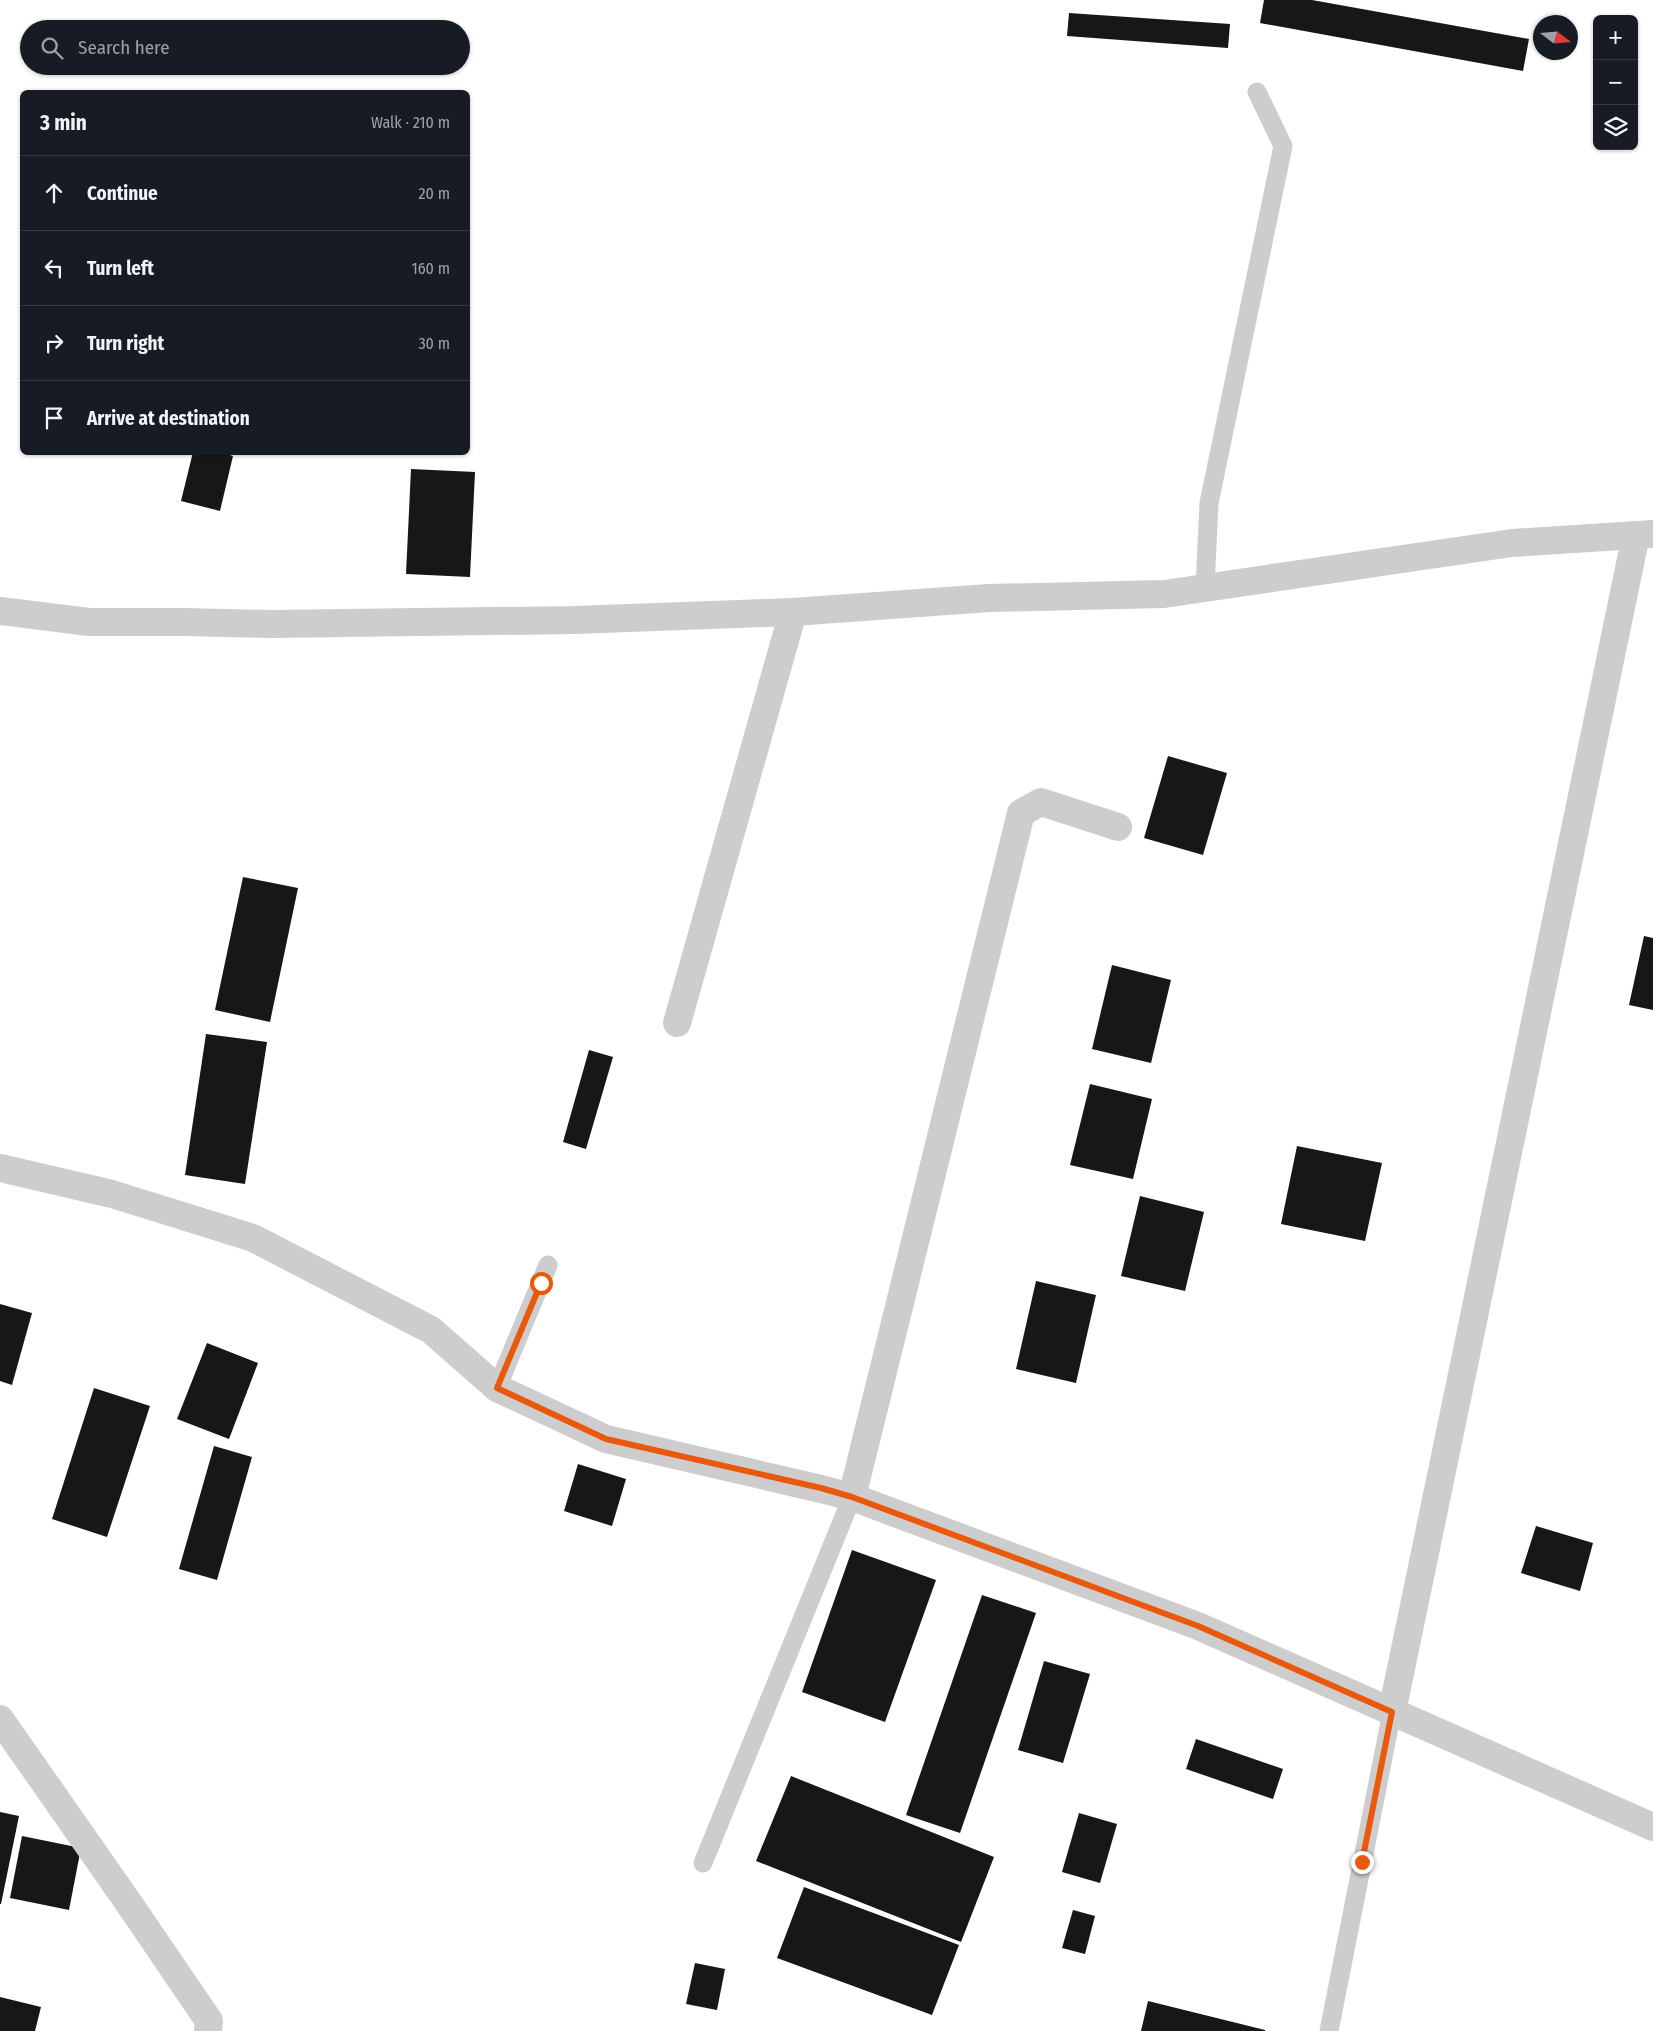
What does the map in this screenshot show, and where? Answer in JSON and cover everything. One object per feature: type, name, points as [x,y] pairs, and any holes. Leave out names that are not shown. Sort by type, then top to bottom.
[{"type":"street","points":[[0,610],[89,622],[271,624],[555,620],[794,612],[989,598],[1164,594],[1512,543],[1644,534],[1392,1712]]},
{"type":"street","points":[[677,1023],[794,612]]},
{"type":"street","points":[[852,1497],[1021,813],[1042,802],[1118,826]]},
{"type":"street","points":[[0,1168],[112,1194],[253,1238],[431,1330],[497,1388],[606,1439],[821,1488],[852,1497],[1198,1626],[1653,1827]]},
{"type":"street","points":[[0,1719],[209,2021],[208,2031]]},
{"type":"lane","points":[[1205,588],[1209,503],[1283,146],[1258,92]]},
{"type":"lane","points":[[497,1388],[548,1265]]},
{"type":"lane","points":[[703,1863],[852,1497]]},
{"type":"lane","points":[[1329,2031],[1392,1712]]},
{"type":"building","points":[[1264,0],[1312,0],[1529,39],[1523,71],[1260,23]]},
{"type":"building","points":[[1069,13],[1230,24],[1228,48],[1067,36]]},
{"type":"building","points":[[192,455],[233,456],[220,511],[181,501]]},
{"type":"building","points":[[411,469],[475,472],[470,577],[406,574]]},
{"type":"building","points":[[1168,756],[1227,773],[1203,855],[1144,838]]},
{"type":"building","points":[[243,877],[298,888],[270,1022],[215,1010]]},
{"type":"building","points":[[1644,936],[1653,938],[1653,1010],[1629,1005]]},
{"type":"building","points":[[1112,965],[1171,980],[1151,1063],[1092,1049]]},
{"type":"building","points":[[206,1034],[267,1042],[245,1184],[185,1175]]},
{"type":"building","points":[[589,1050],[613,1057],[586,1149],[563,1142]]},
{"type":"building","points":[[1090,1084],[1152,1099],[1133,1179],[1070,1165]]},
{"type":"building","points":[[1297,1146],[1382,1163],[1365,1241],[1281,1224]]},
{"type":"building","points":[[1140,1196],[1204,1212],[1185,1291],[1121,1276]]},
{"type":"building","points":[[1036,1281],[1096,1295],[1076,1383],[1016,1369]]},
{"type":"building","points":[[0,1304],[32,1313],[12,1385],[0,1381]]},
{"type":"building","points":[[207,1343],[258,1363],[229,1439],[177,1419]]},
{"type":"building","points":[[94,1388],[150,1406],[107,1537],[52,1519]]},
{"type":"building","points":[[214,1446],[252,1457],[217,1580],[179,1569]]},
{"type":"building","points":[[578,1464],[626,1479],[612,1526],[564,1511]]},
{"type":"building","points":[[1536,1526],[1593,1543],[1580,1591],[1521,1573]]},
{"type":"building","points":[[852,1550],[936,1580],[885,1722],[802,1692]]},
{"type":"building","points":[[982,1595],[1036,1613],[960,1833],[906,1815]]},
{"type":"building","points":[[1044,1661],[1090,1674],[1063,1763],[1018,1750]]},
{"type":"building","points":[[1196,1739],[1283,1769],[1273,1799],[1186,1769]]},
{"type":"building","points":[[791,1776],[994,1857],[961,1942],[756,1861]]},
{"type":"building","points":[[0,1812],[19,1816],[1,1904],[0,1904]]},
{"type":"building","points":[[1079,1813],[1117,1824],[1100,1883],[1062,1872]]},
{"type":"building","points":[[22,1836],[81,1848],[69,1910],[10,1898]]},
{"type":"building","points":[[804,1887],[959,1945],[932,2015],[777,1958]]},
{"type":"building","points":[[1073,1910],[1095,1916],[1085,1954],[1062,1948]]},
{"type":"building","points":[[695,1963],[725,1969],[717,2010],[686,2004]]},
{"type":"building","points":[[0,1997],[41,2007],[35,2031],[0,2031]]},
{"type":"building","points":[[1148,2001],[1265,2030],[1265,2031],[1141,2031]]},
{"type":"route","points":[[541,1283],[497,1388],[606,1439],[821,1488],[852,1497],[1198,1626],[1392,1712],[1362,1862]]}]
